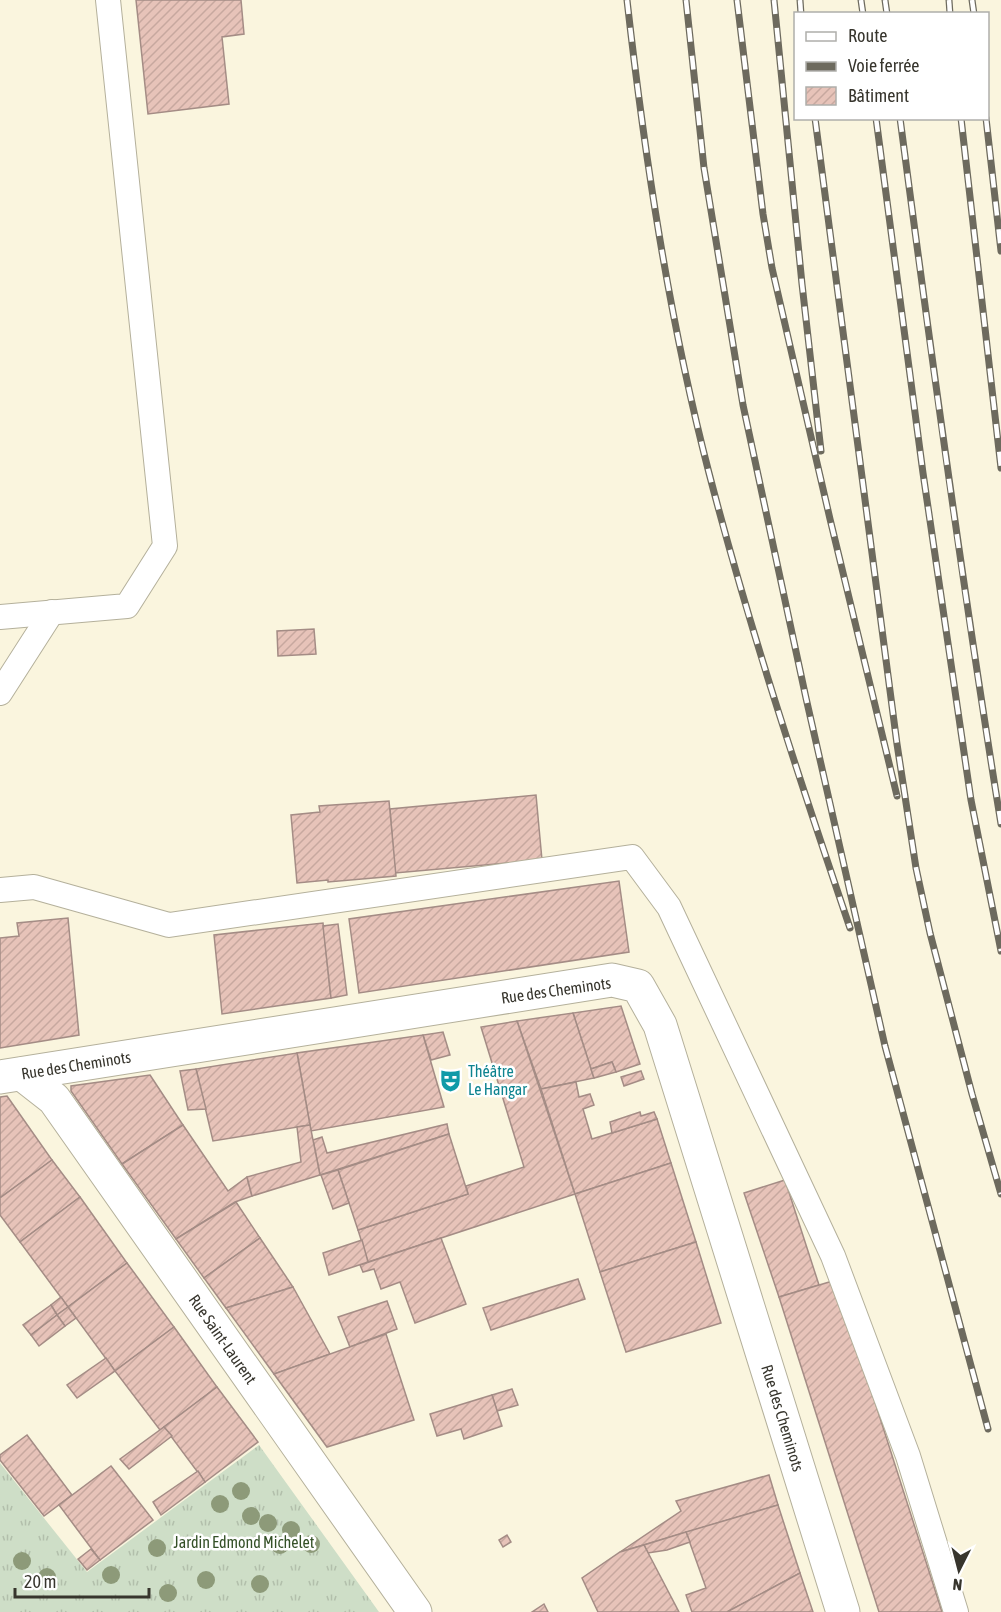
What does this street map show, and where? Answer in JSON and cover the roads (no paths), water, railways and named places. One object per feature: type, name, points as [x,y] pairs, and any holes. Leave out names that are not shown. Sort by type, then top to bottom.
[{"type":"street","name":"Rue des Cheminots","points":[[11,1076],[612,980],[638,986],[660,1025],[843,1612]]},
{"type":"street","name":"Rue Saint-Laurent","points":[[11,1076],[54,1099],[415,1612]]},
{"type":"lane","points":[[0,617],[127,606],[165,546],[108,0]]},
{"type":"lane","points":[[0,693],[52,612]]},
{"type":"lane","points":[[0,890],[34,887],[169,925],[632,856],[669,907],[833,1256],[908,1456],[956,1612]]},
{"type":"railway","points":[[627,0],[650,179],[670,298],[695,415],[724,531],[758,645],[850,928]]},
{"type":"railway","points":[[686,0],[704,168],[743,405],[806,698],[885,1046],[988,1429]]},
{"type":"railway","points":[[737,0],[763,214],[772,268],[897,796]]},
{"type":"railway","points":[[774,0],[821,451]]},
{"type":"railway","points":[[800,0],[801,12]]},
{"type":"railway","points":[[861,0],[863,12]]},
{"type":"railway","points":[[885,0],[887,12]]},
{"type":"railway","points":[[949,0],[950,12]]},
{"type":"railway","points":[[972,0],[974,12]]},
{"type":"railway","points":[[815,120],[897,744],[916,868],[930,933],[1001,1194]]},
{"type":"railway","points":[[876,120],[923,473],[971,800],[1001,951]]},
{"type":"railway","points":[[900,120],[948,472],[1001,824]]},
{"type":"railway","points":[[961,120],[1001,468]]},
{"type":"railway","points":[[986,120],[1001,251]]},
{"type":"place","name":"Théâtre Le Hangar","points":[[450,1080]]},
{"type":"park label","name":"Jardin Edmond Michelet","points":[[244,1542]]}]
